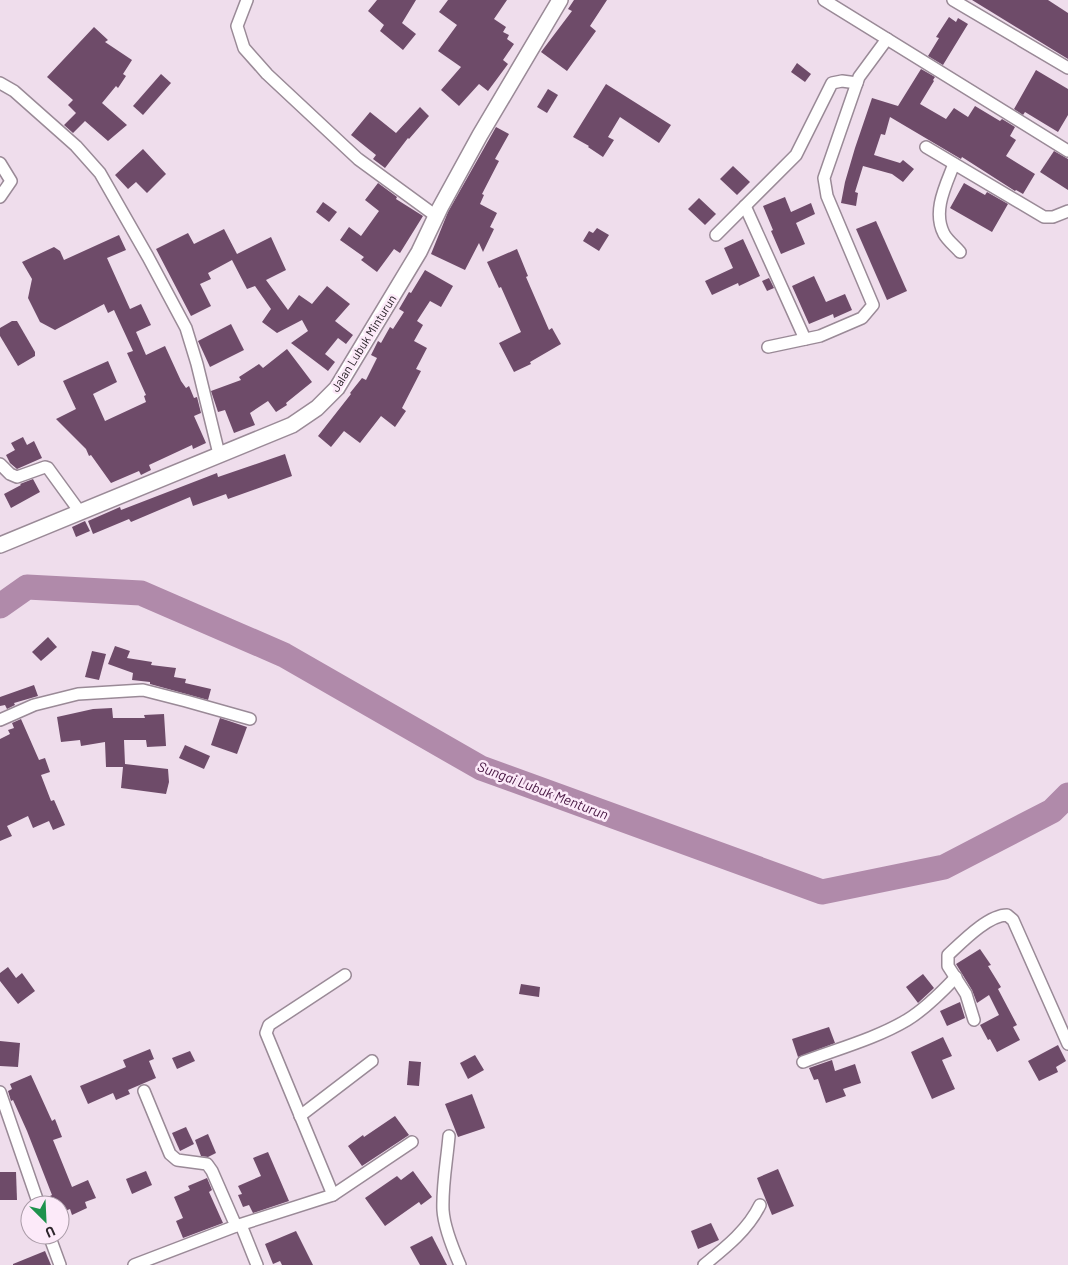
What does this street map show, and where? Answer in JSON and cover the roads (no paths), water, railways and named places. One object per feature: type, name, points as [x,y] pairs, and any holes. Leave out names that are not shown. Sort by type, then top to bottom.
[{"type":"street","points":[[247,0],[237,26],[244,48],[261,68],[358,159],[436,216]]},
{"type":"street","name":"Jalan Lubuk Minturun","points":[[0,545],[292,425],[317,408],[337,388],[419,252],[436,216],[480,135],[560,0]]},
{"type":"street","points":[[824,0],[1068,150]]},
{"type":"street","points":[[952,0],[1068,68]]},
{"type":"street","points":[[768,347],[820,336],[862,318],[873,305],[827,196],[824,178],[859,76],[887,39]]},
{"type":"street","points":[[716,235],[796,155],[832,83],[842,81],[857,83]]},
{"type":"street","points":[[0,82],[14,90],[62,134],[100,173],[186,328],[197,364],[219,454]]},
{"type":"street","points":[[926,147],[1044,217],[1053,217],[1068,211]]},
{"type":"street","points":[[0,163],[11,181],[0,197]]},
{"type":"street","points":[[954,164],[940,202],[940,217],[941,227],[945,236],[960,252]]},
{"type":"street","points":[[745,206],[806,339]]},
{"type":"street","points":[[0,464],[10,474],[17,477],[45,467],[48,468],[80,512]]},
{"type":"street","points":[[0,720],[34,705],[78,694],[143,690],[250,720]]},
{"type":"street","points":[[974,1020],[966,994],[948,966],[948,955],[977,930],[1001,915],[1007,915],[1013,920],[1068,1044]]},
{"type":"street","points":[[333,1195],[266,1032],[267,1028],[345,975]]},
{"type":"street","points":[[803,1062],[883,1032],[908,1020],[937,997],[956,977]]},
{"type":"street","points":[[300,1116],[372,1061]]},
{"type":"street","points":[[144,1091],[170,1154],[177,1160],[207,1164],[212,1171],[257,1265]]},
{"type":"street","points":[[0,1092],[36,1195]]},
{"type":"street","points":[[449,1136],[443,1212],[448,1233],[460,1265]]},
{"type":"street","points":[[134,1265],[161,1260],[239,1225],[333,1195],[412,1142]]},
{"type":"street","points":[[704,1265],[726,1248],[754,1217],[760,1204]]},
{"type":"street","points":[[53,1245],[60,1265]]},
{"type":"waterway","name":"Sungai Lubuk Menturun","points":[[0,606],[27,587],[141,593],[284,655],[481,768],[822,892],[944,867],[1052,811],[1068,795]]}]
